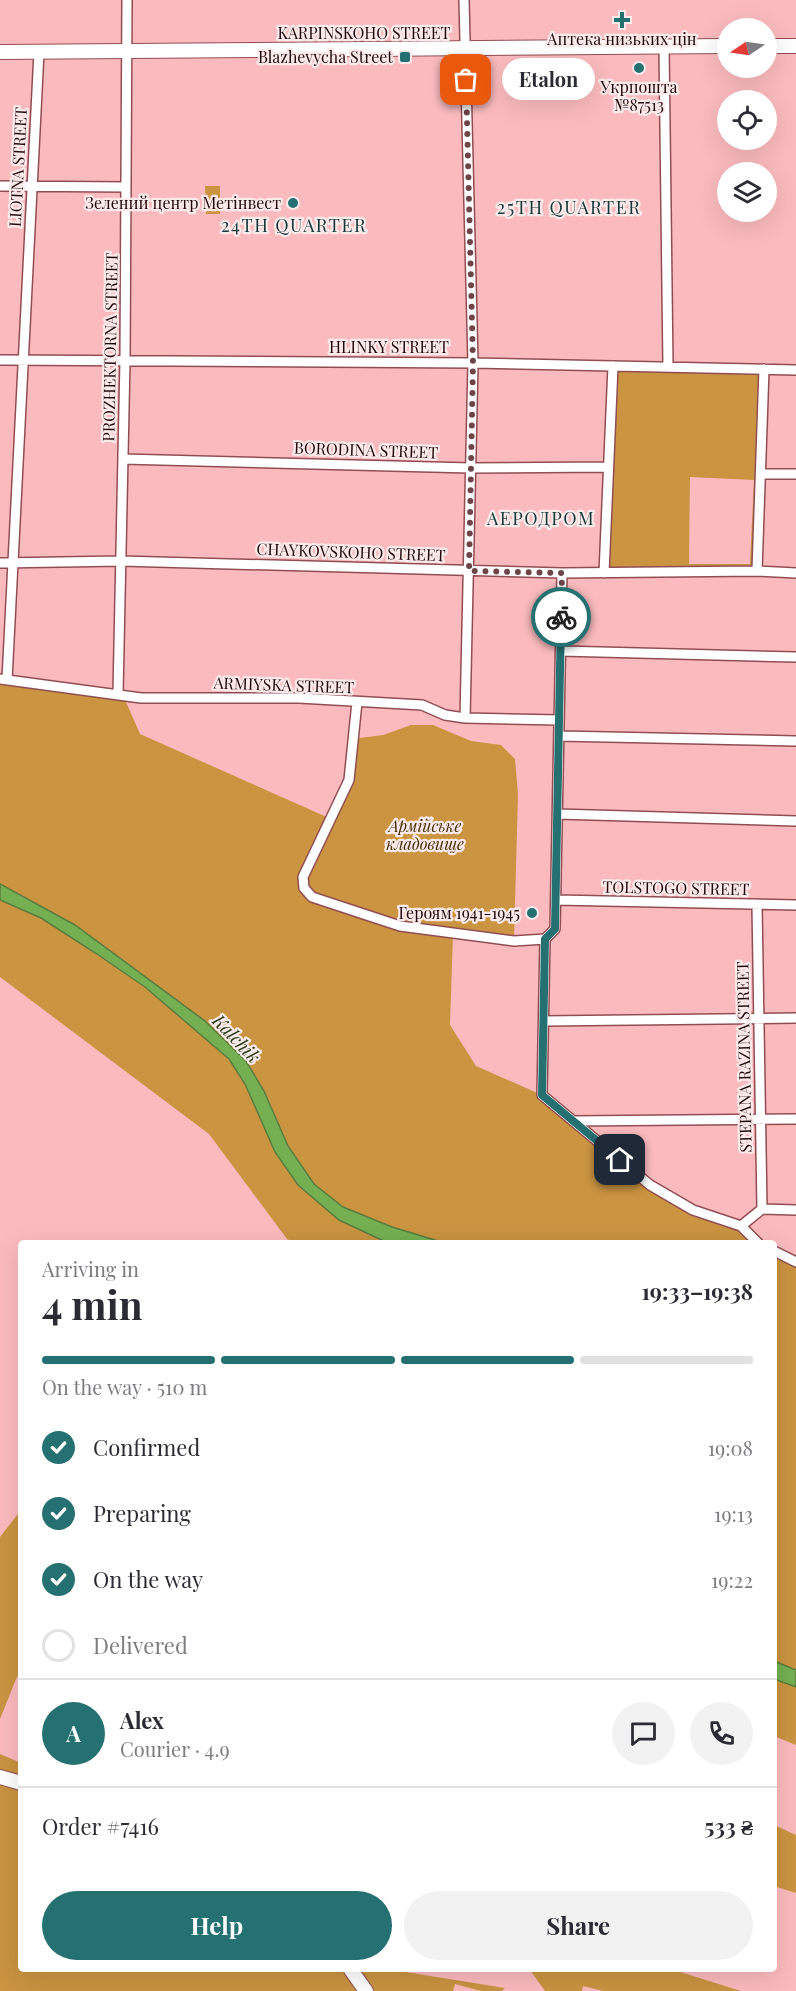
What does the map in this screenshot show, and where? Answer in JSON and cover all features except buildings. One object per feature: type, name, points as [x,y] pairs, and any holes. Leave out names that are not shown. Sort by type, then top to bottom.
[{"type":"street","name":"PROZHEKTORNA STREET","points":[[118,694],[125,360],[127,0]]},
{"type":"street","points":[[464,0],[473,363],[465,718]]},
{"type":"street","name":"KARPINSKOHO STREET","points":[[0,52],[717,46]]},
{"type":"street","points":[[777,46],[796,46]]},
{"type":"street","points":[[664,47],[668,367]]},
{"type":"street","name":"LIOTNA STREET","points":[[3,680],[14,563],[39,52]]},
{"type":"street","points":[[0,186],[126,187]]},
{"type":"street","name":"HLINKY STREET","points":[[0,360],[473,363],[796,370]]},
{"type":"street","points":[[604,573],[613,366]]},
{"type":"street","points":[[757,571],[764,369]]},
{"type":"street","name":"BORODINA STREET","points":[[123,459],[471,468],[608,467]]},
{"type":"street","points":[[761,474],[796,474]]},
{"type":"street","name":"CHAYKOVSKOHO STREET","points":[[0,563],[121,561],[562,573],[757,571],[796,573]]},
{"type":"street","points":[[357,702],[349,780],[303,877],[304,888],[312,897],[400,927],[514,941],[545,939],[555,929],[562,573]]},
{"type":"street","points":[[561,651],[796,657]]},
{"type":"street","name":"ARMIYSKA STREET","points":[[3,680],[141,698],[251,697],[422,705],[445,715],[465,718],[560,720]]},
{"type":"street","points":[[559,736],[796,741]]},
{"type":"street","points":[[558,814],[796,821]]},
{"type":"street","name":"TOLSTOGO STREET","points":[[556,900],[796,905]]},
{"type":"street","name":"STEPANA RAZINA STREET","points":[[757,905],[762,1209]]},
{"type":"street","points":[[545,939],[542,1095],[650,1185],[693,1210],[741,1226],[755,1240]]},
{"type":"street","points":[[543,1022],[796,1018]]},
{"type":"street","points":[[573,1121],[796,1119]]},
{"type":"street","points":[[741,1226],[762,1209],[796,1210]]},
{"type":"street","points":[[777,1252],[796,1262]]},
{"type":"street","points":[[0,1777],[18,1782]]},
{"type":"street","points":[[352,1972],[366,1991]]},
{"type":"green space","points":[[205,186],[220,186],[220,214],[206,214]]},
{"type":"green space","points":[[615,368],[762,371],[755,568],[607,570]],"holes":[[[690,477],[754,480],[750,564],[689,564]]]},
{"type":"green space","name":"Армійське кладовище","points":[[0,679],[123,695],[140,734],[329,818],[349,780],[352,739],[383,735],[411,725],[433,725],[471,741],[501,745],[515,759],[518,794],[514,941],[453,934],[450,1025],[476,1066],[542,1095],[650,1185],[693,1210],[741,1226],[756,1240],[435,1240],[392,1227],[343,1207],[314,1184],[288,1146],[264,1091],[246,1061],[205,1021],[75,925],[0,884]]},
{"type":"green space","points":[[0,900],[41,918],[145,987],[229,1059],[245,1084],[275,1152],[380,1240],[287,1239],[209,1134],[0,977]]},
{"type":"green space","points":[[777,1252],[796,1262],[796,1670],[777,1662]]},
{"type":"green space","points":[[18,1514],[18,1676],[0,1719],[0,1537]]},
{"type":"green space","points":[[777,1680],[796,1687],[796,1745],[777,1737]]},
{"type":"green space","points":[[0,1754],[18,1762],[18,1972],[405,1972],[505,1988],[502,1991],[481,1991],[455,1984],[453,1991],[0,1991]]},
{"type":"green space","points":[[777,1826],[796,1835],[796,1893],[777,1887]]},
{"type":"green space","points":[[531,1972],[680,1972],[741,1991],[603,1991],[583,1986],[582,1991],[545,1991]]},
{"type":"shaded area","points":[[0,884],[75,925],[205,1021],[246,1061],[264,1091],[288,1146],[314,1184],[343,1207],[392,1227],[435,1240],[382,1240],[339,1220],[298,1185],[275,1152],[245,1084],[229,1059],[145,987],[41,918],[0,900]]},
{"type":"shaded area","points":[[777,1662],[796,1670],[796,1687],[777,1680]]},
{"type":"way so far","points":[[466,80],[473,363],[469,571],[562,573],[561,617]]},
{"type":"place","name":"Аптека низьких цін","points":[[622,20]]},
{"type":"place","name":"Blazhevycha Street","points":[[405,57]]},
{"type":"place","name":"Укрпошта №87513","points":[[639,68]]},
{"type":"place","name":"Etalon","points":[[466,80]]},
{"type":"place","name":"Зелений центр Метінвест","points":[[293,203]]},
{"type":"place","name":"Героям 1941-1945","points":[[532,913]]},
{"type":"district","name":"25TH QUARTER","points":[[569,208]]},
{"type":"district","name":"24TH QUARTER","points":[[294,226]]},
{"type":"district","name":"АЕРОДРОМ","points":[[541,519]]},
{"type":"route","points":[[561,617],[555,929],[545,939],[542,1095],[620,1160]]},
{"type":"water label","name":"Kalchik","points":[[236,1039]]}]
